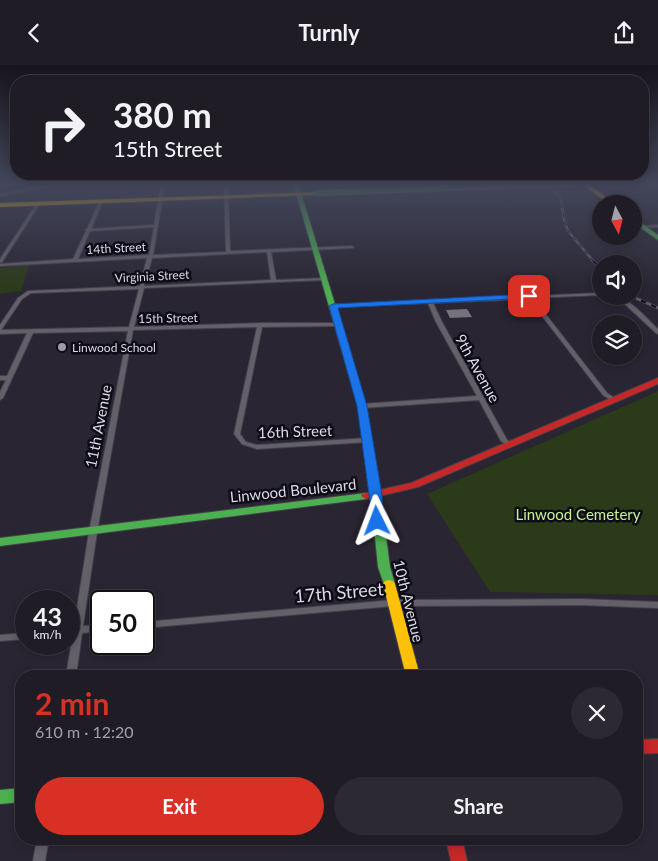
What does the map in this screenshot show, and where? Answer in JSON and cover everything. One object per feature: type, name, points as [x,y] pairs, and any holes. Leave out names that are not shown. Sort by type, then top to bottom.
[{"type":"main road","name":"10th Avenue","points":[[307,220],[362,406],[376,495],[380,542],[393,603],[411,670]]},
{"type":"main road","points":[[649,226],[658,238]]},
{"type":"main road","name":"Linwood Boulevard","points":[[0,542],[376,495],[414,485],[658,381]]},
{"type":"main road","points":[[643,747],[658,746]]},
{"type":"main road","points":[[0,797],[15,796]]},
{"type":"main road","points":[[455,845],[459,861]]},
{"type":"street","points":[[0,263],[28,220]]},
{"type":"street","points":[[75,259],[92,220]]},
{"type":"street","name":"11th Avenue","points":[[80,598],[131,329],[151,256],[157,220]]},
{"type":"street","points":[[226,220],[228,252]]},
{"type":"street","points":[[87,230],[156,226]]},
{"type":"street","name":"14th Street","points":[[0,263],[352,247]]},
{"type":"street","points":[[269,251],[274,281]]},
{"type":"street","name":"Virginia Street","points":[[0,330],[20,298],[27,293],[324,279]]},
{"type":"street","points":[[333,306],[592,293]]},
{"type":"street","points":[[529,296],[605,394],[614,400]]},
{"type":"street","name":"9th Avenue","points":[[430,301],[480,398],[504,441],[509,444]]},
{"type":"street","points":[[627,305],[658,332]]},
{"type":"street","name":"15th Street","points":[[0,330],[31,331],[337,324]]},
{"type":"street","name":"16th Street","points":[[260,325],[238,425],[237,434],[244,443],[258,447],[368,440]]},
{"type":"street","points":[[0,398],[31,331]]},
{"type":"street","points":[[0,378],[10,378]]},
{"type":"street","points":[[362,406],[480,398]]},
{"type":"street","name":"17th Street","points":[[155,624],[393,603],[581,602],[658,605]]},
{"type":"street","points":[[0,638],[15,636]]},
{"type":"street","name":"11th Avenue","points":[[71,670],[72,655]]},
{"type":"street","points":[[40,861],[42,845]]},
{"type":"green space","points":[[29,265],[21,291],[0,294],[0,268]]},
{"type":"green space","name":"Linwood Cemetery","points":[[658,391],[658,595],[490,592],[427,494]]},
{"type":"building","points":[[467,309],[472,317],[450,318],[446,310]]},
{"type":"railway","points":[[564,220],[568,231],[592,260]]},
{"type":"railway","points":[[642,301],[658,308]]},
{"type":"traffic: fast","points":[[306,220],[362,406],[375,489],[384,567],[389,584]]},
{"type":"traffic: fast","points":[[642,226],[658,238]]},
{"type":"traffic: fast","points":[[0,542],[366,496]]},
{"type":"traffic: fast","points":[[0,797],[15,796]]},
{"type":"traffic: slow","points":[[389,584],[411,670]]},
{"type":"traffic: jam","points":[[366,496],[414,485],[658,381]]},
{"type":"traffic: jam","points":[[643,747],[658,746]]},
{"type":"traffic: jam","points":[[455,845],[459,861]]},
{"type":"place","name":"Linwood School","points":[[62,347]]},
{"type":"route","points":[[377,521],[376,495],[362,406],[333,306],[529,296]]}]
